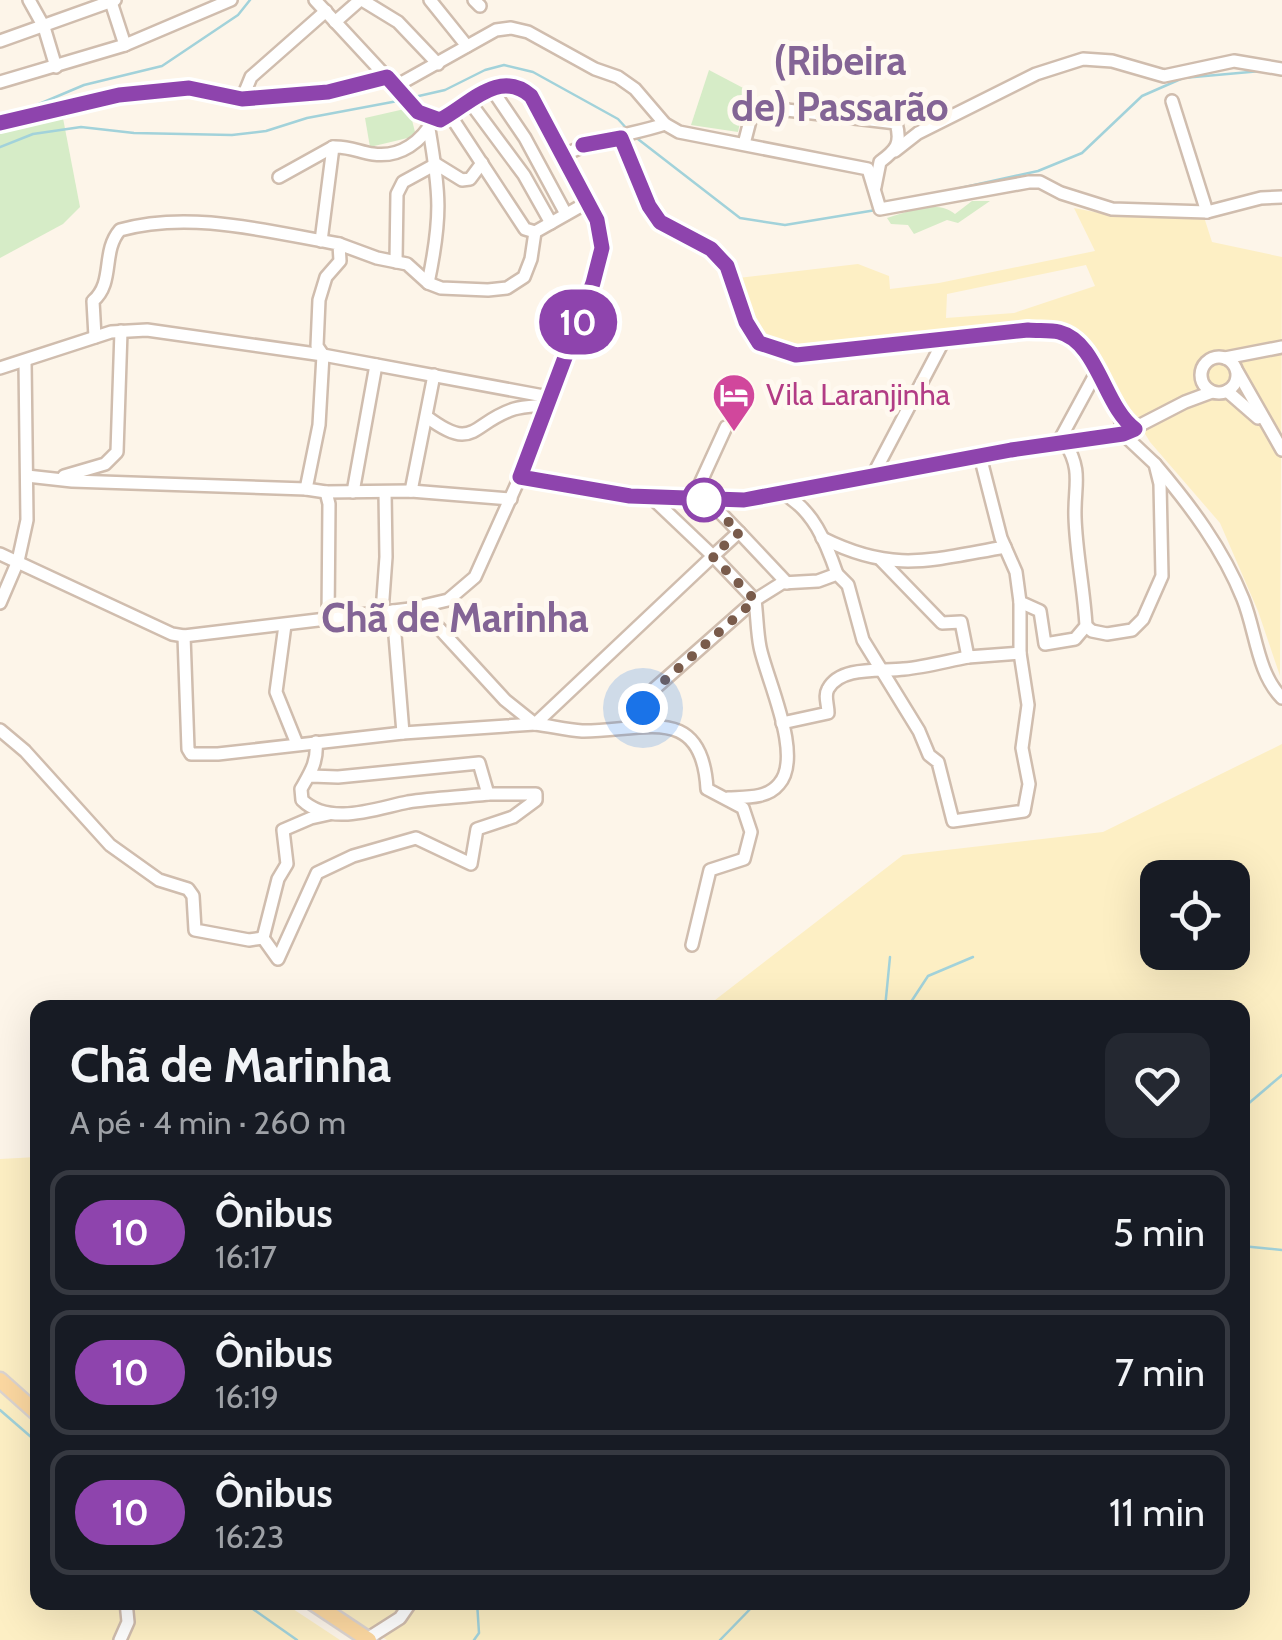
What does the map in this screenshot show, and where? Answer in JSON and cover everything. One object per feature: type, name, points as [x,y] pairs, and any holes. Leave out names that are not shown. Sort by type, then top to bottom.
[{"type":"main road","points":[[0,1380],[30,1407]]},
{"type":"main road","points":[[324,1610],[368,1640]]},
{"type":"street","points":[[29,0],[44,26],[56,67]]},
{"type":"street","points":[[0,82],[125,45],[230,0]]},
{"type":"street","points":[[316,0],[431,124],[440,224],[428,283]]},
{"type":"street","points":[[336,22],[361,0],[398,22],[438,64]]},
{"type":"street","points":[[430,0],[466,46]]},
{"type":"street","points":[[0,41],[113,1],[125,45]]},
{"type":"street","points":[[242,99],[250,77],[326,11]]},
{"type":"street","points":[[397,88],[496,30],[511,28],[528,32],[595,69],[618,77],[665,124],[679,132],[868,169],[880,209],[1040,182],[1060,194],[1112,209],[1207,212],[1261,198],[1282,197]]},
{"type":"street","points":[[876,196],[880,162],[918,133],[1036,74],[1083,59],[1112,62],[1164,76],[1234,62],[1282,68]]},
{"type":"street","points":[[0,554],[172,634],[184,636],[410,609],[448,600],[476,577],[520,477],[600,260],[602,235],[565,155],[531,96],[514,86],[491,88],[469,101],[431,124],[418,143],[384,154],[333,148],[279,177]]},
{"type":"street","points":[[491,88],[526,138],[566,214]]},
{"type":"street","points":[[1172,100],[1207,212]]},
{"type":"street","points":[[469,101],[524,176],[551,223]]},
{"type":"street","points":[[744,144],[752,114],[770,108],[896,123],[900,139],[895,151]]},
{"type":"street","points":[[450,115],[525,229],[535,232],[588,202]]},
{"type":"street","points":[[565,155],[583,145],[665,124]]},
{"type":"street","points":[[621,138],[649,206],[660,222],[711,249],[727,266],[746,322],[759,343],[796,355],[1028,330],[1063,333],[1090,358],[1125,432],[1194,510],[1214,543],[1243,598],[1267,678],[1282,698]]},
{"type":"street","points":[[320,241],[333,148]]},
{"type":"street","points":[[436,164],[462,180],[478,172],[482,162]]},
{"type":"street","points":[[396,262],[397,194],[404,182],[436,164]]},
{"type":"street","points":[[94,337],[93,301],[106,286],[108,250],[120,230],[150,221],[340,244],[407,264],[428,283],[441,288],[507,288],[524,277],[535,232]]},
{"type":"street","points":[[306,489],[320,425],[323,356],[317,346],[319,300],[326,277],[340,261],[340,244]]},
{"type":"street","points":[[0,368],[121,331],[176,334],[434,375],[548,401]]},
{"type":"street","points":[[55,479],[104,464],[117,452],[121,331]]},
{"type":"street","points":[[872,477],[944,340]]},
{"type":"street","points":[[1212,392],[1202,382],[1202,368],[1212,359],[1282,347]]},
{"type":"street","points":[[1226,358],[1282,450]]},
{"type":"street","points":[[0,603],[18,561],[27,520],[24,360]]},
{"type":"street","points":[[354,492],[376,365]]},
{"type":"street","points":[[1062,442],[1097,371]]},
{"type":"street","points":[[1227,392],[1236,383],[1237,371]]},
{"type":"street","points":[[411,492],[434,375]]},
{"type":"street","points":[[520,477],[630,496],[744,500],[1125,432],[1212,392],[1227,392],[1268,428]]},
{"type":"street","points":[[427,417],[446,432],[460,436],[480,430],[514,409],[548,401]]},
{"type":"street","points":[[693,499],[726,427]]},
{"type":"street","points":[[1062,442],[1075,459],[1075,514],[1086,626],[1092,631],[1106,634],[1132,630],[1143,619],[1162,576],[1160,484],[1155,464]]},
{"type":"street","points":[[782,493],[800,502],[822,538],[836,574],[848,584],[864,640],[928,755],[938,762],[953,821],[1024,811],[1029,784],[1022,748],[1028,704],[1020,653],[1020,602],[1016,572],[1005,547],[980,456]]},
{"type":"street","points":[[27,476],[510,499]]},
{"type":"street","points":[[326,492],[328,620]]},
{"type":"street","points":[[385,492],[388,612],[403,733]]},
{"type":"street","points":[[651,497],[755,600],[760,649],[782,722],[787,772],[778,786],[764,795],[728,798]]},
{"type":"street","points":[[708,500],[787,583]]},
{"type":"street","points":[[535,724],[740,532]]},
{"type":"street","points":[[822,538],[881,560],[914,563],[1005,547]]},
{"type":"street","points":[[881,560],[942,623],[960,622],[968,657]]},
{"type":"street","points":[[647,726],[643,708],[654,690],[755,600],[787,583],[818,581],[836,574]]},
{"type":"street","points":[[1020,602],[1040,611],[1045,644],[1075,639],[1086,626]]},
{"type":"street","points":[[410,609],[426,614],[505,700],[535,724]]},
{"type":"street","points":[[285,625],[276,692],[298,744]]},
{"type":"street","points":[[184,636],[191,754],[535,724],[582,731],[660,724],[694,740],[706,764],[707,789],[743,808],[751,832],[744,859],[710,870],[692,946]]},
{"type":"street","points":[[782,722],[828,712],[826,694],[831,684],[864,670],[901,670],[968,657],[1020,653]]},
{"type":"street","points":[[501,726],[510,716],[505,700]]},
{"type":"street","points":[[0,730],[25,751],[110,845],[159,880],[188,888],[193,896],[195,930],[248,940],[263,938]]},
{"type":"street","points":[[316,742],[312,776],[300,789],[302,800],[309,807],[335,813]]},
{"type":"street","points":[[312,776],[338,777],[479,762],[488,794]]},
{"type":"street","points":[[488,794],[536,794],[536,800],[513,817],[477,829],[471,864],[416,838],[353,856],[317,873],[278,960],[263,938],[278,879],[287,864],[284,830],[335,813],[371,813],[410,802],[488,794]]},
{"type":"street","points":[[120,1640],[128,1622],[127,1610]]},
{"type":"street","points":[[368,1640],[406,1610]]},
{"type":"green space","points":[[709,70],[747,90],[738,132],[691,125]]},
{"type":"green space","points":[[409,108],[416,136],[370,147],[365,118]]},
{"type":"green space","points":[[62,113],[80,207],[63,224],[0,258],[0,130]]},
{"type":"green space","points":[[972,201],[990,201],[958,223],[947,220],[914,234],[908,225],[891,224],[887,218],[931,207],[955,214]]},
{"type":"sand","points":[[1074,208],[1110,215],[1204,217],[1212,242],[1282,257],[1280,676],[1258,611],[1220,523],[1150,442],[1096,353],[1066,327],[1030,321],[843,344],[794,344],[766,339],[749,314],[738,278],[858,264],[889,276],[890,289],[939,283],[1095,251]],"holes":[[[1086,265],[1095,286],[1014,313],[946,318],[947,294]]]},
{"type":"sand","points":[[1282,744],[1282,1640],[387,1640],[338,1610],[1250,1610],[1250,1000],[715,1000],[903,855],[1103,832]]},
{"type":"sand","points":[[30,1157],[30,1610],[295,1610],[340,1640],[0,1640],[0,1159]]},
{"type":"waterway","points":[[0,115],[32,107],[84,85],[162,66],[238,15],[250,0]]},
{"type":"waterway","points":[[410,98],[445,90],[504,65],[533,72],[618,119],[628,130]]},
{"type":"waterway","points":[[947,191],[1038,171],[1082,153],[1142,96],[1183,78],[1261,71]]},
{"type":"waterway","points":[[0,147],[33,134],[81,127],[134,133],[232,135],[403,100]]},
{"type":"waterway","points":[[634,136],[740,218],[785,225],[876,210]]},
{"type":"waterway","points":[[886,1000],[890,957]]},
{"type":"waterway","points":[[912,1000],[928,976],[973,957]]},
{"type":"waterway","points":[[1250,1102],[1282,1075]]},
{"type":"waterway","points":[[1250,1247],[1282,1250]]},
{"type":"waterway","points":[[0,1410],[30,1436]]},
{"type":"waterway","points":[[254,1610],[297,1640]]},
{"type":"waterway","points":[[474,1640],[479,1633],[478,1610]]},
{"type":"waterway","points":[[720,1640],[749,1610]]},
{"type":"bus line","name":"10","points":[[0,123],[119,95],[189,88],[242,99],[328,92],[387,77],[418,112],[440,120],[491,88],[502,84],[524,89],[565,155],[597,220],[602,248],[593,283],[520,477],[630,496],[744,500],[1135,429],[1120,418],[1090,358],[1063,333],[1028,330],[796,355],[759,343],[746,322],[727,266],[711,249],[660,222],[649,206],[621,138],[583,145]]},
{"type":"place","name":"Vila Laranjinha","points":[[734,433]]},
{"type":"district","name":"(Ribeira de) Passarão","points":[[840,84]]},
{"type":"district","name":"Chã de Marinha","points":[[455,618]]},
{"type":"route","points":[[643,708],[654,690],[755,600],[712,556],[740,532],[704,500]]}]
